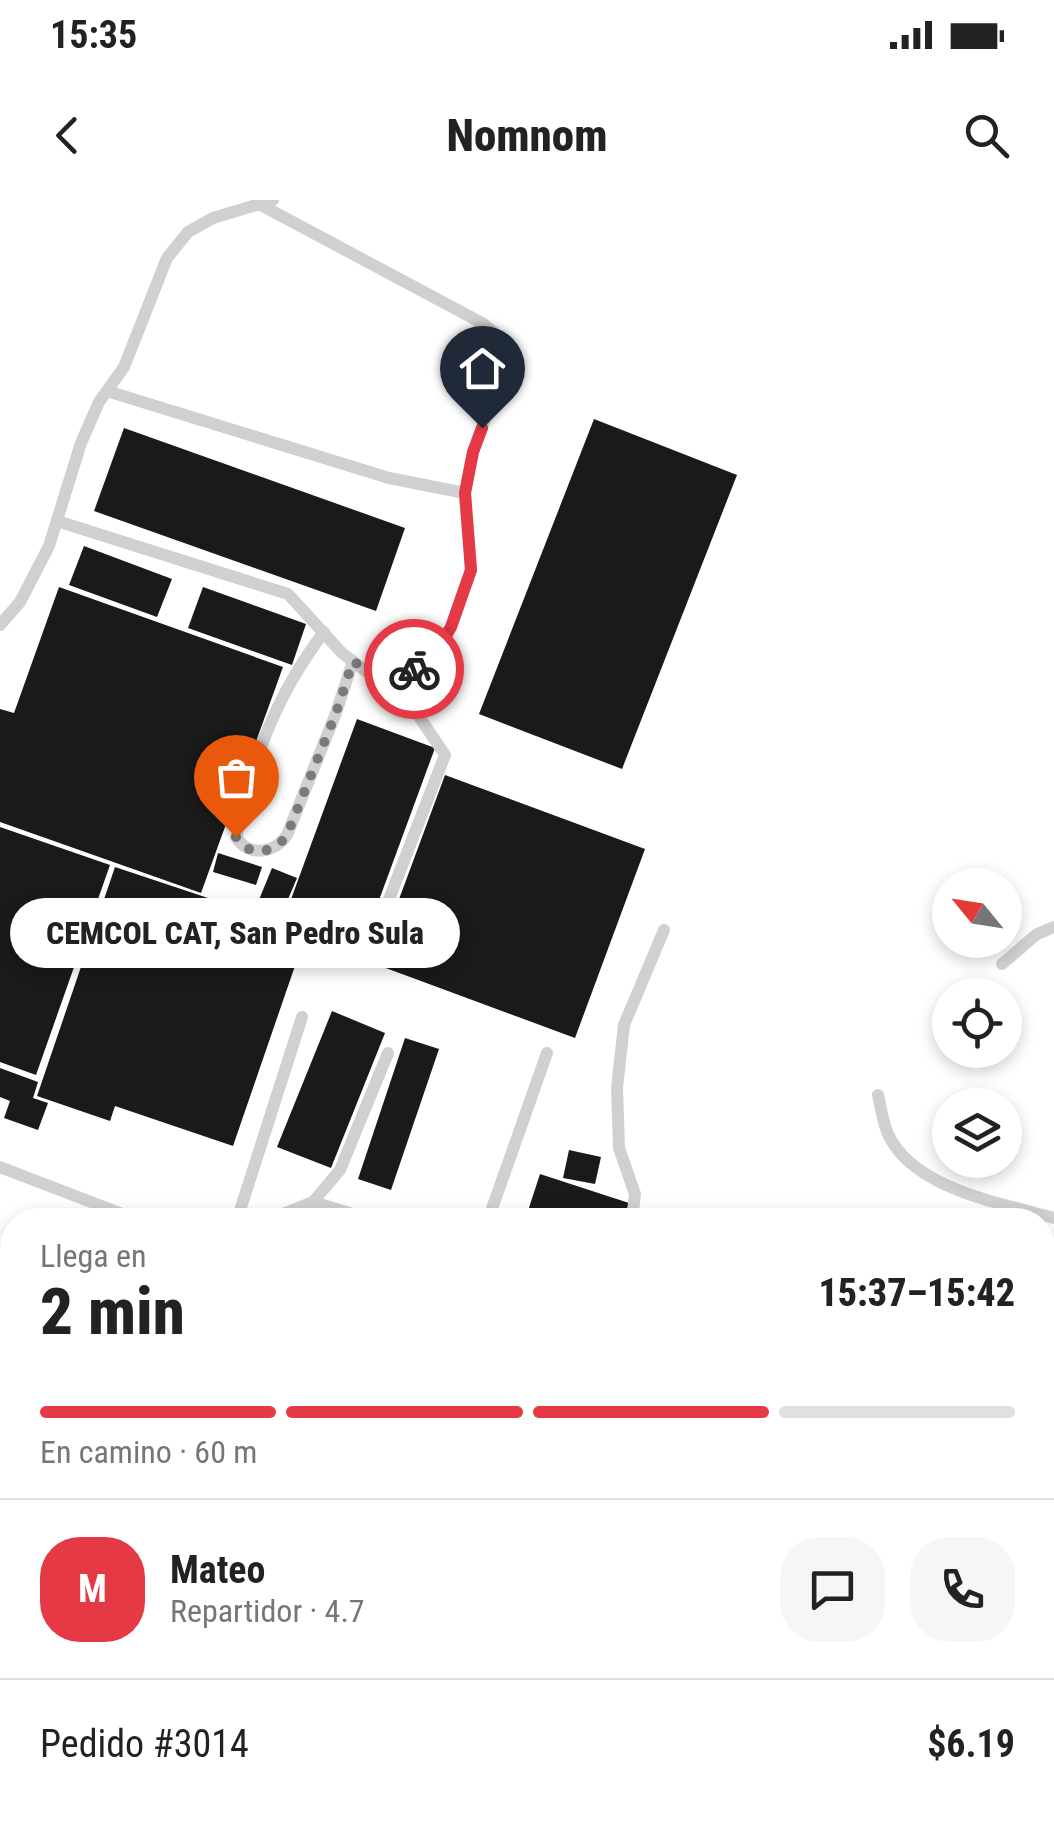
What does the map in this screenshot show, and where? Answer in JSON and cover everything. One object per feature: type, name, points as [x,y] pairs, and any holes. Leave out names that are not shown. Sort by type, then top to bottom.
[{"type":"lane","points":[[0,625],[20,602],[49,546],[57,520],[81,443],[124,367],[167,258],[188,232],[212,218],[266,202],[482,323],[504,341],[505,363],[473,452],[465,493],[471,570],[451,627],[430,663],[393,678],[367,672],[353,661],[288,594],[57,520]]},
{"type":"lane","points":[[107,391],[389,478],[465,493]]},
{"type":"lane","points":[[324,632],[295,670],[251,771],[236,837],[240,844],[270,851],[287,835],[353,661]]},
{"type":"lane","points":[[386,907],[445,755],[393,678]]},
{"type":"lane","points":[[1002,964],[1037,934],[1054,927]]},
{"type":"lane","points":[[633,1208],[634,1194],[619,1148],[616,1088],[624,1024],[664,930]]},
{"type":"lane","points":[[241,1208],[302,1018]]},
{"type":"lane","points":[[298,1208],[313,1202],[340,1170],[388,1053]]},
{"type":"lane","points":[[492,1208],[546,1053]]},
{"type":"lane","points":[[878,1095],[888,1134],[922,1174],[1019,1208]]},
{"type":"lane","points":[[0,1167],[107,1208]]},
{"type":"lane","points":[[313,1202],[333,1208]]},
{"type":"building","points":[[594,419],[737,475],[622,769],[479,714]]},
{"type":"building","points":[[124,428],[405,528],[376,611],[94,511]]},
{"type":"building","points":[[84,546],[172,579],[157,617],[69,585]]},
{"type":"building","points":[[59,587],[283,667],[201,893],[0,822],[0,709],[14,713]]},
{"type":"building","points":[[203,587],[306,624],[292,665],[188,628]]},
{"type":"building","points":[[357,719],[435,748],[368,930],[290,902]]},
{"type":"building","points":[[445,775],[645,849],[575,1038],[375,964]]},
{"type":"building","points":[[0,827],[110,865],[36,1075],[0,1062]]},
{"type":"building","points":[[218,853],[262,867],[256,885],[213,872]]},
{"type":"building","points":[[115,867],[307,931],[233,1146],[115,1106],[110,1121],[37,1096]]},
{"type":"building","points":[[272,868],[297,878],[286,904],[314,915],[308,927],[256,907]]},
{"type":"building","points":[[320,916],[371,934],[374,922],[384,925],[372,959],[312,939]]},
{"type":"building","points":[[332,1011],[385,1033],[331,1168],[277,1147]]},
{"type":"building","points":[[405,1038],[439,1049],[391,1190],[358,1179]]},
{"type":"building","points":[[0,1068],[38,1082],[33,1098],[48,1103],[38,1130],[4,1118],[10,1101],[0,1097]]},
{"type":"building","points":[[569,1150],[601,1157],[595,1184],[563,1178]]},
{"type":"building","points":[[540,1174],[629,1203],[628,1208],[529,1208]]},
{"type":"way so far","points":[[236,837],[250,849],[270,851],[287,835],[353,661],[367,672],[393,678],[414,669]]},
{"type":"place","name":"CEMCOL CAT, San Pedro Sula","points":[[236,837]]},
{"type":"route","points":[[414,669],[430,663],[451,627],[471,570],[465,493],[482,428]]}]
